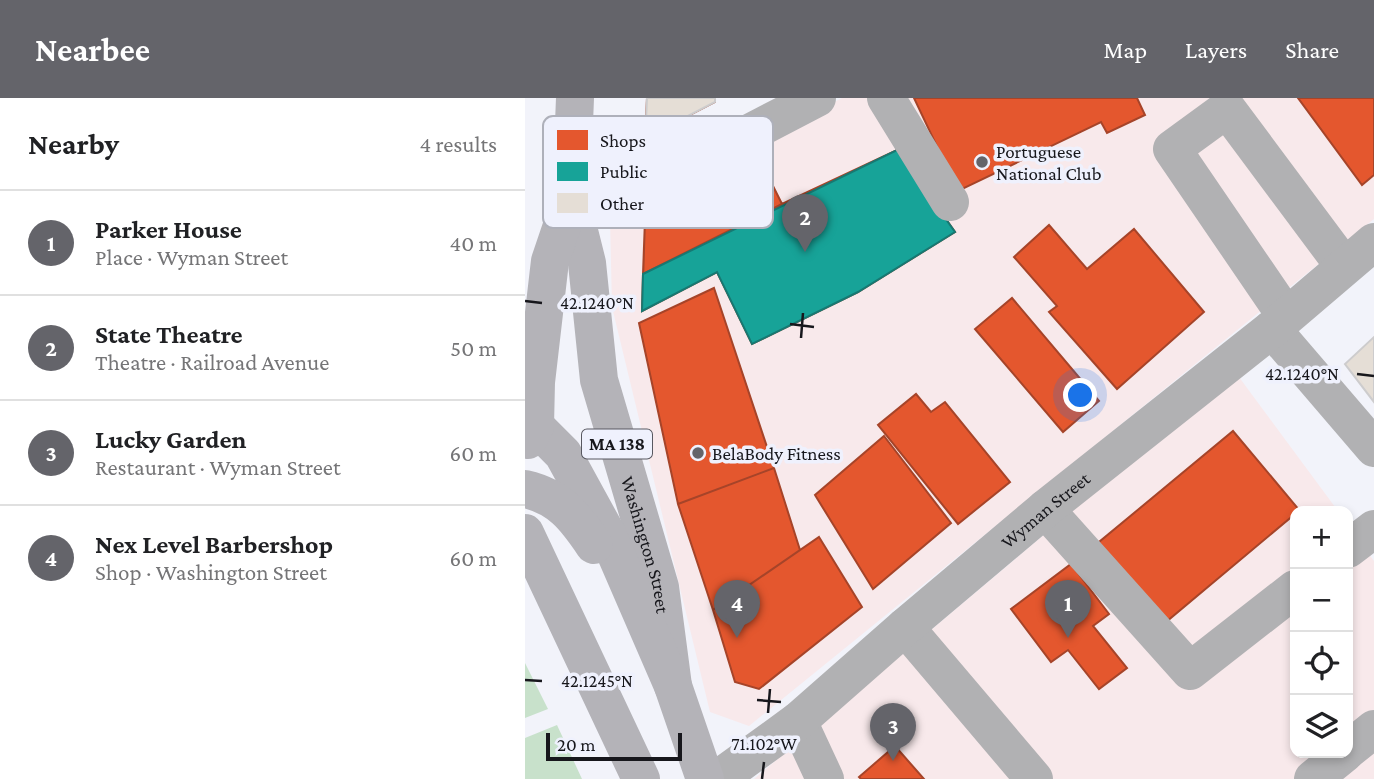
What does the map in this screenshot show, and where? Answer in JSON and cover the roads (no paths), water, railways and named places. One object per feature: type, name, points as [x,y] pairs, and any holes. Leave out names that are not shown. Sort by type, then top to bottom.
[{"type":"main road","name":"Washington Street","points":[[574,116],[575,98]]},
{"type":"main road","name":"Washington Street","points":[[561,228],[550,261],[528,429],[563,454],[608,536],[673,687],[705,779]]},
{"type":"main road","name":"Washington Street","points":[[578,228],[587,263],[599,380],[660,587],[673,687]]},
{"type":"main road","name":"Washington Street","points":[[525,489],[541,493],[572,513],[640,610]]},
{"type":"main road","points":[[525,533],[641,779]]},
{"type":"street","points":[[773,121],[817,98]]},
{"type":"street","points":[[886,98],[950,202]]},
{"type":"street","points":[[1344,266],[1227,108],[1172,149],[1279,323],[1374,448]]},
{"type":"street","name":"Wyman Street","points":[[718,779],[798,721],[905,626],[1045,509],[1279,323],[1374,242]]},
{"type":"street","points":[[1045,509],[1189,671],[1290,593]]},
{"type":"street","points":[[1353,545],[1374,528]]},
{"type":"street","points":[[905,626],[1034,779]]},
{"type":"street","points":[[798,721],[825,779]]},
{"type":"street","points":[[1328,767],[1374,729]]},
{"type":"place","name":"Portuguese National Club","points":[[982,162]]},
{"type":"place","name":"State Theatre","points":[[805,252]]},
{"type":"place","name":"BelaBody Fitness","points":[[698,453]]},
{"type":"place","name":"Nex Level Barbershop","points":[[737,638]]},
{"type":"place","name":"Parker House","points":[[1068,638]]},
{"type":"place","name":"Lucky Garden","points":[[893,761]]}]
